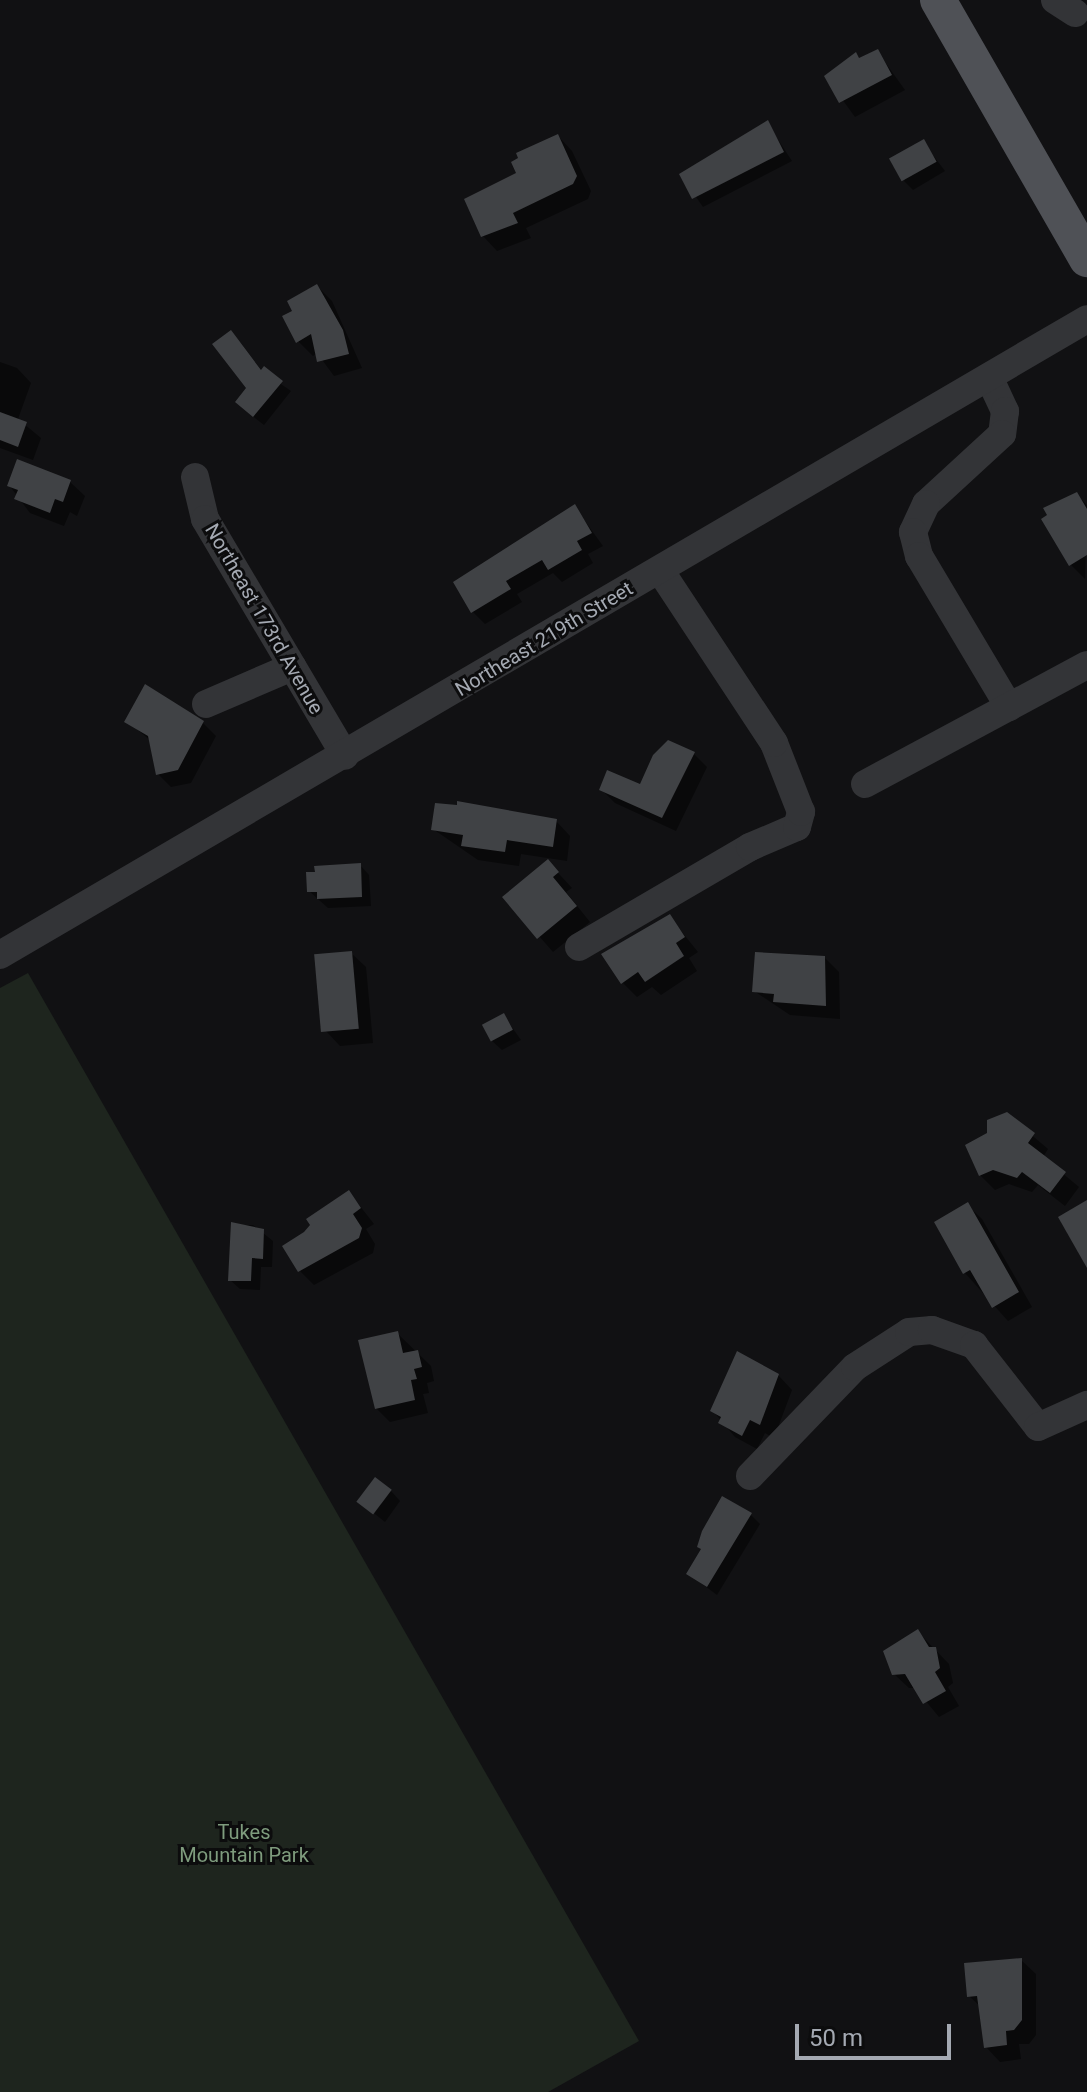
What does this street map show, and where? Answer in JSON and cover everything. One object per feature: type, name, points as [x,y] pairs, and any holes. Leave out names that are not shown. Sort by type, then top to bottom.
[{"type":"main road","points":[[938,0],[1087,259]]},
{"type":"street","name":"Northeast 219th Street","points":[[0,955],[345,756],[1087,319]]},
{"type":"street","points":[[989,377],[1005,411],[1002,434],[926,504],[913,532],[919,556],[1009,707]]},
{"type":"street","name":"Northeast 173rd Avenue","points":[[195,477],[205,519],[345,756]]},
{"type":"street","points":[[579,947],[750,847],[797,827],[801,812],[774,743],[660,570]]},
{"type":"street","points":[[865,784],[1087,665]]},
{"type":"street","points":[[206,704],[292,667]]},
{"type":"street","points":[[750,1476],[855,1367],[909,1332],[932,1330],[974,1345],[1038,1427],[1087,1405]]},
{"type":"green space","name":"Tukes Mountain Park","points":[[28,973],[639,2041],[548,2092],[0,2092],[0,988]]},
{"type":"building","points":[[878,49],[892,75],[839,103],[824,76],[856,52],[859,58]]},
{"type":"building","points":[[768,120],[784,152],[692,199],[679,174]]},
{"type":"building","points":[[558,134],[577,176],[573,184],[513,213],[518,223],[481,237],[464,199],[516,173],[511,162],[518,158],[516,153]]},
{"type":"building","points":[[924,139],[937,162],[902,181],[889,158]]},
{"type":"building","points":[[317,284],[343,330],[349,354],[317,362],[311,334],[296,343],[282,316],[292,311],[287,301]]},
{"type":"building","points":[[231,330],[261,370],[264,366],[283,381],[253,417],[235,402],[246,388],[212,344]]},
{"type":"building","points":[[0,412],[27,422],[18,447],[0,440]]},
{"type":"building","points":[[17,459],[71,480],[63,502],[55,499],[50,513],[14,499],[18,490],[7,486]]},
{"type":"building","points":[[1077,492],[1087,509],[1087,555],[1069,566],[1041,519],[1047,515],[1043,508]]},
{"type":"building","points":[[575,504],[592,533],[577,541],[582,550],[548,570],[542,560],[506,581],[511,589],[471,613],[453,582]]},
{"type":"building","points":[[145,684],[204,721],[178,770],[156,775],[148,736],[124,722]]},
{"type":"building","points":[[668,740],[695,752],[662,818],[599,790],[607,770],[640,784],[653,755]]},
{"type":"building","points":[[457,801],[557,819],[553,847],[507,840],[505,852],[461,846],[463,835],[431,830],[435,803],[457,805]]},
{"type":"building","points":[[548,859],[559,872],[553,877],[577,906],[537,939],[502,897]]},
{"type":"building","points":[[361,863],[362,897],[317,899],[317,892],[307,892],[306,872],[315,872],[314,866]]},
{"type":"building","points":[[670,914],[685,937],[676,943],[684,956],[645,982],[638,972],[621,984],[601,954]]},
{"type":"building","points":[[352,951],[359,1029],[321,1032],[314,954]]},
{"type":"building","points":[[755,952],[825,956],[826,1006],[773,1002],[774,994],[752,992]]},
{"type":"building","points":[[504,1013],[513,1030],[491,1042],[482,1025]]},
{"type":"building","points":[[1007,1112],[1035,1133],[1028,1143],[1066,1172],[1050,1193],[1022,1172],[1017,1178],[993,1170],[979,1176],[965,1145],[987,1133],[987,1120]]},
{"type":"building","points":[[349,1190],[361,1208],[353,1214],[362,1228],[359,1238],[298,1272],[282,1246],[304,1232],[310,1225],[306,1219]]},
{"type":"building","points":[[1087,1200],[1087,1268],[1058,1217]]},
{"type":"building","points":[[968,1202],[1019,1292],[992,1308],[970,1270],[963,1274],[934,1222]]},
{"type":"building","points":[[231,1222],[264,1229],[263,1259],[252,1258],[251,1281],[228,1281]]},
{"type":"building","points":[[398,1331],[403,1353],[418,1350],[422,1367],[414,1369],[417,1379],[411,1380],[415,1400],[375,1409],[358,1340]]},
{"type":"building","points":[[737,1351],[779,1374],[760,1425],[750,1420],[742,1436],[718,1423],[721,1417],[710,1411]]},
{"type":"building","points":[[375,1477],[392,1490],[373,1514],[356,1502]]},
{"type":"building","points":[[722,1496],[752,1513],[707,1587],[686,1574],[701,1549],[697,1547],[702,1531]]},
{"type":"building","points":[[918,1629],[929,1647],[936,1647],[940,1668],[935,1672],[946,1691],[923,1704],[905,1674],[892,1675],[883,1651]]},
{"type":"building","points":[[1022,1958],[1022,2020],[1014,2030],[1006,2031],[1007,2045],[984,2048],[977,1996],[967,1997],[964,1963]]}]
